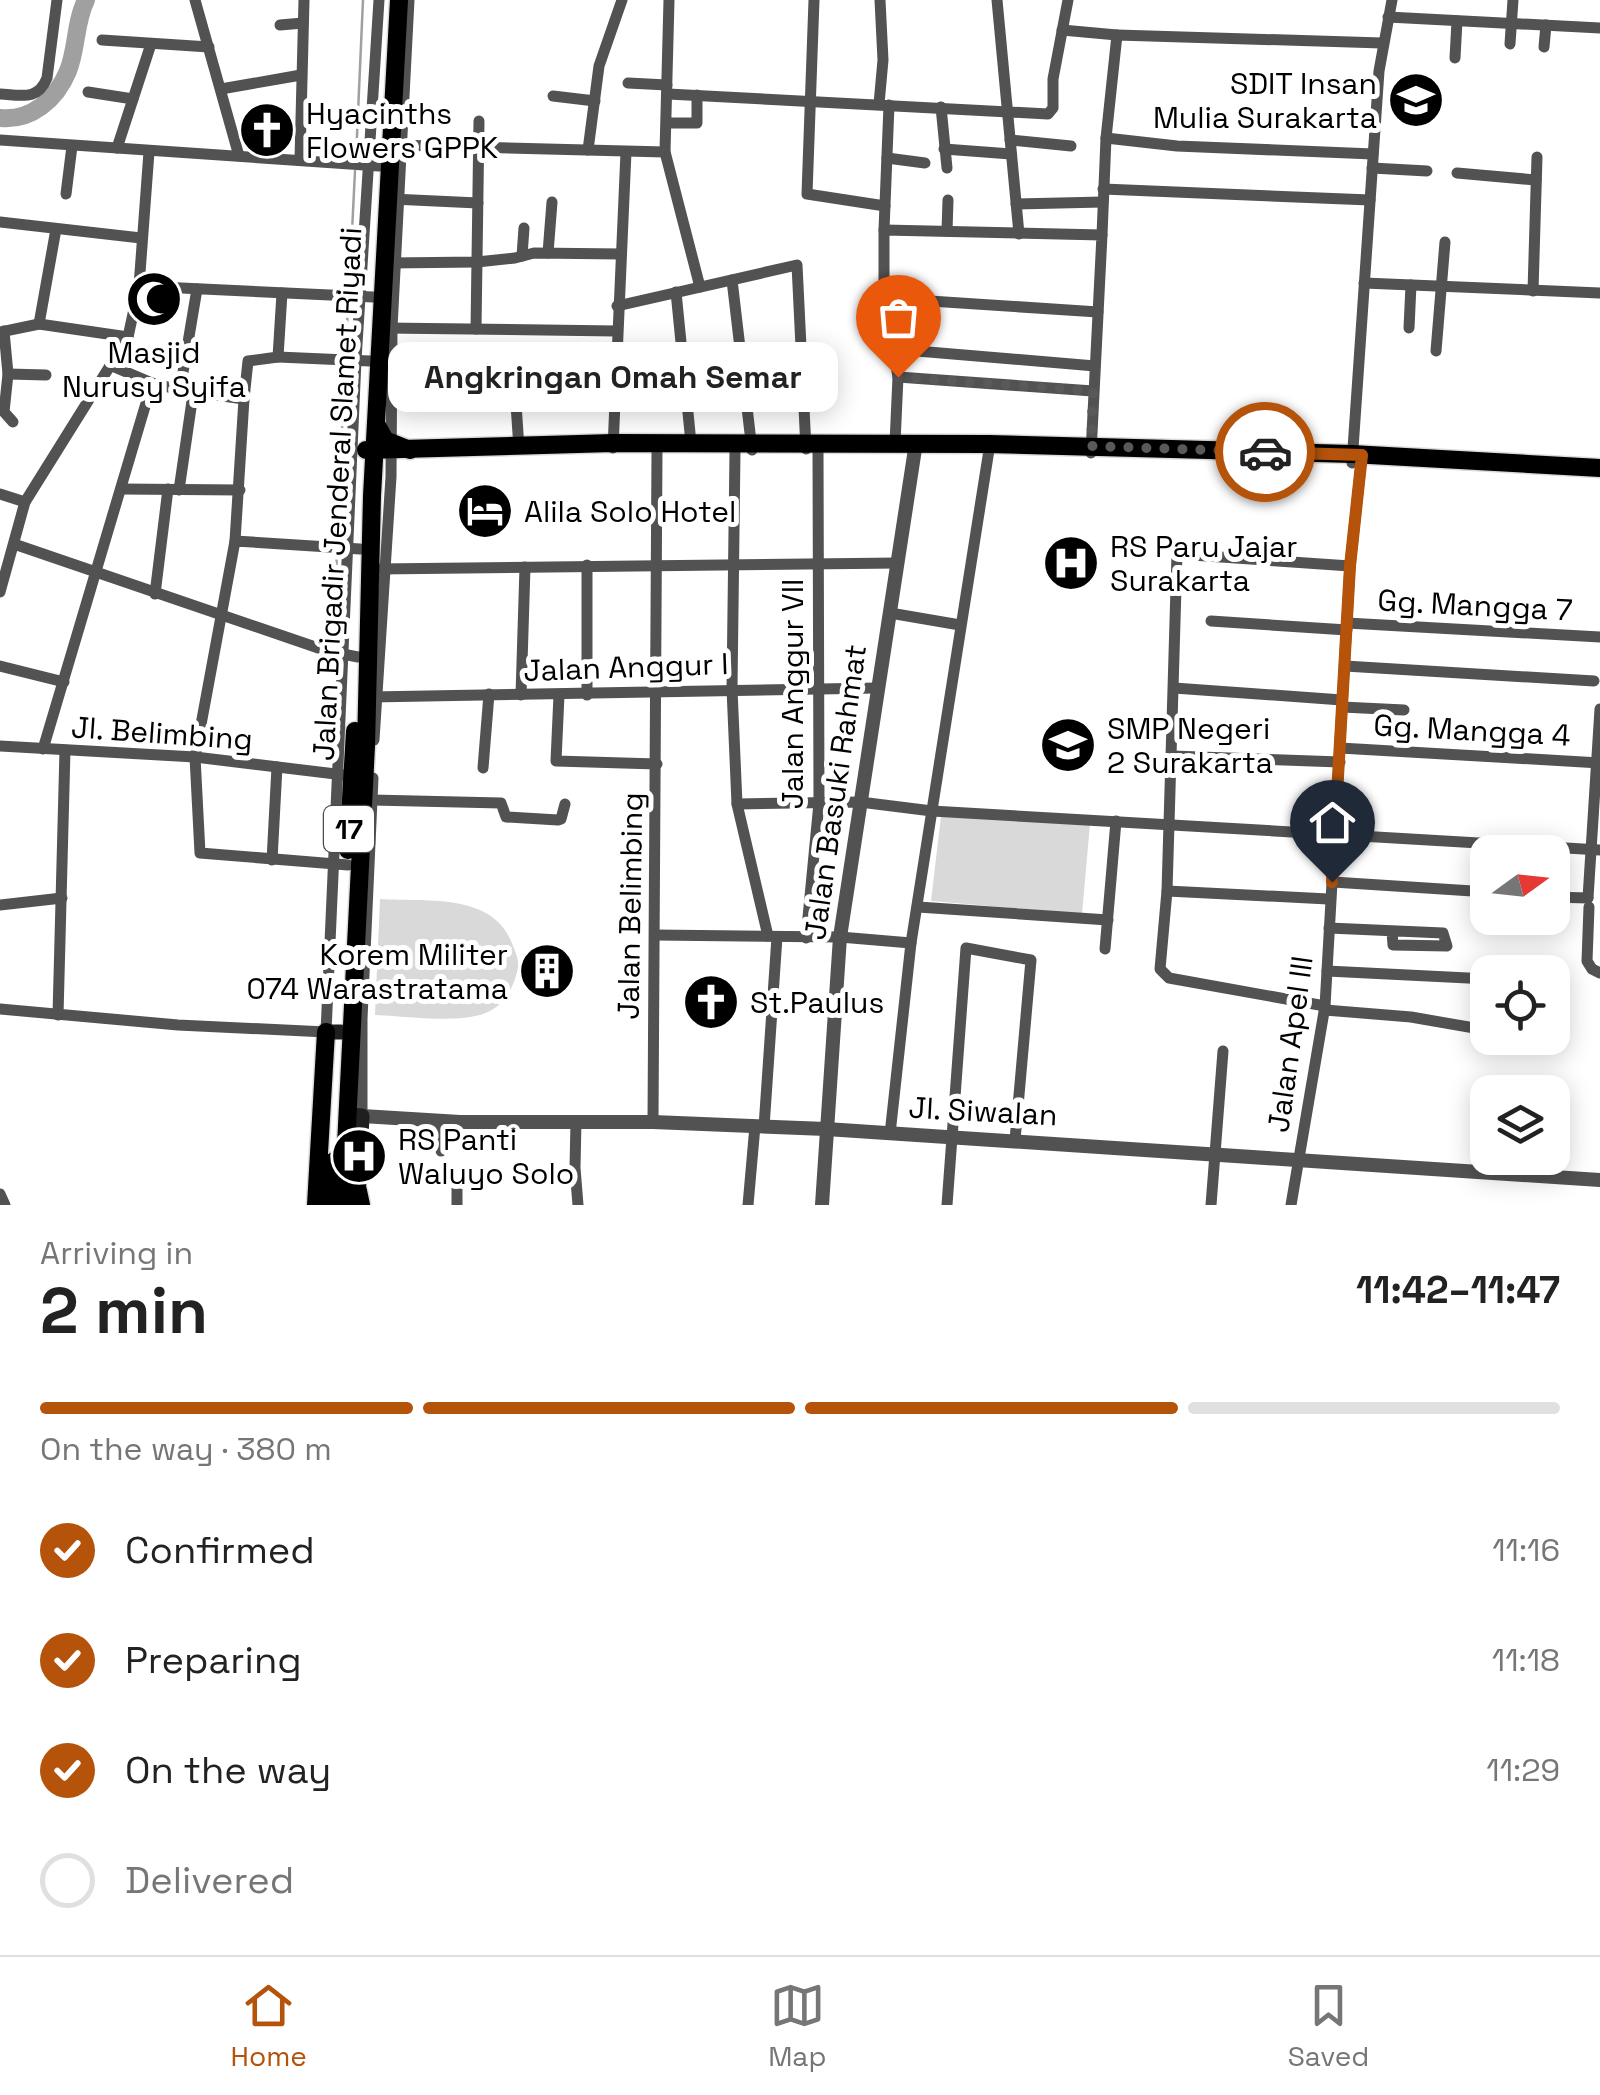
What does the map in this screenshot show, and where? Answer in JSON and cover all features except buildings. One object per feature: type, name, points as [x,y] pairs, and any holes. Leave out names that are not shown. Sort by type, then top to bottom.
[{"type":"main road","name":"17","points":[[388,0],[378,73],[391,145]]},
{"type":"main road","name":"17","points":[[391,145],[401,51],[398,0]]},
{"type":"main road","name":"Jalan Brigadir Jenderal Slamet Riyadi","points":[[347,1201],[355,1115],[367,699],[352,656],[346,549],[386,453],[354,360],[356,297],[366,164],[391,145]]},
{"type":"main road","name":"Jalan Brigadir Jenderal Slamet Riyadi","points":[[347,1201],[323,1032],[336,774],[367,699],[352,656],[377,570],[373,477],[386,453],[376,424],[390,263],[391,145]]},
{"type":"main road","points":[[386,453],[691,443],[746,448]]},
{"type":"main road","points":[[613,446],[657,450],[895,446],[1091,449],[1600,471]]},
{"type":"main road","points":[[915,446],[1091,449]]},
{"type":"main road","points":[[316,1205],[323,1032]]},
{"type":"street","points":[[0,94],[34,96],[45,84],[57,0]]},
{"type":"street","points":[[195,0],[239,156]]},
{"type":"street","points":[[300,159],[304,0]]},
{"type":"street","points":[[378,0],[381,32]]},
{"type":"street","points":[[401,51],[409,0]]},
{"type":"street","points":[[588,150],[600,66],[622,0]]},
{"type":"street","points":[[669,0],[666,152],[700,287]]},
{"type":"street","points":[[814,0],[807,194],[885,206]]},
{"type":"street","points":[[880,0],[887,158],[884,298],[898,377],[895,446]]},
{"type":"street","points":[[997,0],[1020,234]]},
{"type":"street","points":[[628,83],[697,96],[1051,112],[1057,47],[1068,0]]},
{"type":"street","name":"Jalan Apel III","points":[[1291,1205],[1325,1008],[1372,154],[1382,43],[1392,0]]},
{"type":"street","points":[[1510,44],[1514,0]]},
{"type":"street","points":[[1388,16],[1600,28]]},
{"type":"street","points":[[1455,58],[1458,21]]},
{"type":"street","points":[[280,25],[303,24]]},
{"type":"street","points":[[1544,47],[1546,25]]},
{"type":"street","points":[[1062,30],[1117,36],[1382,43]]},
{"type":"street","points":[[1091,449],[1106,138],[1117,36]]},
{"type":"street","points":[[102,40],[209,47]]},
{"type":"street","points":[[117,148],[150,44]]},
{"type":"street","points":[[0,140],[366,164],[378,73]]},
{"type":"street","points":[[220,89],[301,75]]},
{"type":"street","points":[[88,92],[132,99]]},
{"type":"street","points":[[553,96],[595,102]]},
{"type":"street","points":[[666,123],[698,124],[697,96]]},
{"type":"street","points":[[941,107],[947,168]]},
{"type":"street","points":[[476,329],[478,121]]},
{"type":"street","points":[[1106,138],[1177,146],[1372,154]]},
{"type":"street","points":[[1010,140],[1071,146]]},
{"type":"street","points":[[391,145],[666,152]]},
{"type":"street","points":[[66,194],[72,146]]},
{"type":"street","points":[[944,149],[1011,154]]},
{"type":"street","points":[[0,592],[4,562],[14,544],[25,502],[128,337],[140,286],[150,152]]},
{"type":"street","points":[[613,446],[626,152]]},
{"type":"street","points":[[1533,290],[1536,157]]},
{"type":"street","points":[[887,158],[925,163]]},
{"type":"street","points":[[1372,168],[1427,172]]},
{"type":"street","points":[[1457,173],[1536,180]]},
{"type":"street","points":[[1016,204],[1103,195],[1370,200]]},
{"type":"street","points":[[393,199],[478,202]]},
{"type":"street","points":[[947,232],[948,200]]},
{"type":"street","points":[[548,253],[552,202]]},
{"type":"street","points":[[0,222],[141,238]]},
{"type":"street","points":[[522,256],[524,228]]},
{"type":"street","points":[[39,324],[56,229]]},
{"type":"street","points":[[884,230],[1102,235]]},
{"type":"street","points":[[1436,351],[1444,242]]},
{"type":"street","points":[[390,263],[476,262],[548,253],[620,254]]},
{"type":"street","name":"Jalan Anggur VII","points":[[732,280],[794,264],[799,268],[817,562],[818,803],[806,938]]},
{"type":"street","points":[[618,306],[732,280],[746,448],[735,564],[732,689],[737,804],[773,937],[759,1126],[748,1205]]},
{"type":"street","points":[[1364,283],[1600,294]]},
{"type":"street","points":[[1409,328],[1411,285]]},
{"type":"street","points":[[140,286],[356,297]]},
{"type":"street","points":[[155,594],[174,489],[197,289]]},
{"type":"street","points":[[676,292],[691,443]]},
{"type":"street","points":[[278,357],[282,293]]},
{"type":"street","points":[[884,298],[1098,312]]},
{"type":"street","points":[[6,415],[8,374],[2,331],[39,324],[128,337]]},
{"type":"street","points":[[616,331],[386,328],[386,453],[377,570],[898,563]]},
{"type":"street","points":[[893,348],[1095,366]]},
{"type":"street","points":[[934,380],[940,353]]},
{"type":"street","points":[[977,383],[982,356]]},
{"type":"street","points":[[235,541],[346,549],[354,360],[248,360],[235,541],[195,757],[199,852],[332,864]]},
{"type":"street","points":[[112,366],[187,392],[244,399]]},
{"type":"street","points":[[8,374],[46,375]]},
{"type":"street","points":[[514,375],[520,449]]},
{"type":"street","points":[[898,377],[1093,391]]},
{"type":"street","points":[[43,749],[152,382]]},
{"type":"street","name":"Jalan Basuki Rahmat","points":[[822,1205],[840,938],[915,446]]},
{"type":"street","name":"Jalan Belimbing","points":[[653,1122],[657,450]]},
{"type":"street","points":[[890,1134],[911,943],[990,450]]},
{"type":"street","points":[[121,489],[240,490]]},
{"type":"street","points":[[0,494],[25,502]]},
{"type":"street","points":[[14,544],[155,594],[352,656]]},
{"type":"street","points":[[1350,566],[1178,554],[1167,891],[1160,964],[1164,975],[1325,1008],[1470,1027]]},
{"type":"street","points":[[586,565],[587,694]]},
{"type":"street","points":[[521,695],[525,567]]},
{"type":"street","points":[[890,613],[960,625]]},
{"type":"street","name":"Gg. Mangga 7","points":[[1211,621],[1600,636]]},
{"type":"street","points":[[0,666],[64,682]]},
{"type":"street","points":[[1344,666],[1594,680]]},
{"type":"street","name":"Jalan Anggur I","points":[[367,699],[877,688]]},
{"type":"street","points":[[1174,688],[1404,710]]},
{"type":"street","points":[[483,768],[489,694]]},
{"type":"street","points":[[559,695],[556,761],[656,764]]},
{"type":"street","points":[[355,1115],[372,800],[367,699]]},
{"type":"street","points":[[1600,709],[1596,850],[1587,962],[1600,973]]},
{"type":"street","name":"Jl. Belimbing","points":[[0,746],[195,757],[336,774]]},
{"type":"street","points":[[58,1015],[65,750]]},
{"type":"street","name":"Gg. Mangga 4","points":[[1172,756],[1340,755],[1598,763]]},
{"type":"street","points":[[272,860],[276,767]]},
{"type":"street","points":[[372,800],[501,803],[506,817],[558,820],[564,804]]},
{"type":"street","points":[[737,804],[860,802],[932,811],[1596,850]]},
{"type":"street","points":[[1105,949],[1116,821]]},
{"type":"street","points":[[1332,882],[1470,891]]},
{"type":"street","points":[[1167,891],[1328,899]]},
{"type":"street","points":[[0,904],[62,898]]},
{"type":"street","points":[[918,906],[1108,920]]},
{"type":"street","points":[[1330,928],[1392,932]]},
{"type":"street","points":[[655,935],[911,943]]},
{"type":"street","points":[[946,1205],[966,948],[1031,960],[1015,1140]]},
{"type":"street","points":[[1327,970],[1470,978]]},
{"type":"street","points":[[0,1009],[323,1032]]},
{"type":"street","points":[[1212,1205],[1223,1051]]},
{"type":"street","name":"Jl. Siwalan","points":[[355,1115],[442,1122],[653,1122],[826,1129],[1600,1180]]},
{"type":"street","points":[[576,1121],[578,1205]]},
{"type":"street","points":[[441,1151],[442,1122]]},
{"type":"street","points":[[457,1182],[457,1205]]},
{"type":"street","points":[[0,1194],[5,1205]]},
{"type":"shaded area","points":[[941,816],[1090,824],[1082,914],[931,901]]},
{"type":"shaded area","points":[[380,899],[457,903],[491,916],[504,929],[518,960],[505,999],[490,1011],[465,1018],[375,1015]]},
{"type":"waterway","points":[[0,118],[32,112],[57,91],[71,63],[86,0]]},
{"type":"waterway","points":[[356,158],[363,0]]},
{"type":"waterway","points":[[349,293],[355,171]]},
{"type":"waterway","points":[[346,353],[348,301]]},
{"type":"waterway","points":[[337,543],[345,366]]},
{"type":"waterway","points":[[333,648],[337,551]]},
{"type":"way so far","points":[[898,377],[1093,391],[1091,446],[1265,452]]},
{"type":"place","name":"SDIT Insan Mulia Surakarta","points":[[1416,100]]},
{"type":"place","name":"Hyacinths Flowers GPPK","points":[[267,130]]},
{"type":"place","name":"Masjid Nurusy Syifa","points":[[154,299]]},
{"type":"place","name":"Angkringan Omah Semar","points":[[898,377]]},
{"type":"place","name":"Alila Solo Hotel","points":[[485,511]]},
{"type":"place","name":"RS Paru Jajar Surakarta","points":[[1071,563]]},
{"type":"place","name":"SMP Negeri 2 Surakarta","points":[[1068,745]]},
{"type":"place","name":"Korem Militer 074 Warastratama","points":[[547,971]]},
{"type":"place","name":"St.Paulus","points":[[711,1002]]},
{"type":"place","name":"RS Panti Waluyo Solo","points":[[359,1156]]},
{"type":"route","points":[[1265,452],[1362,455],[1350,566],[1332,882]]}]
